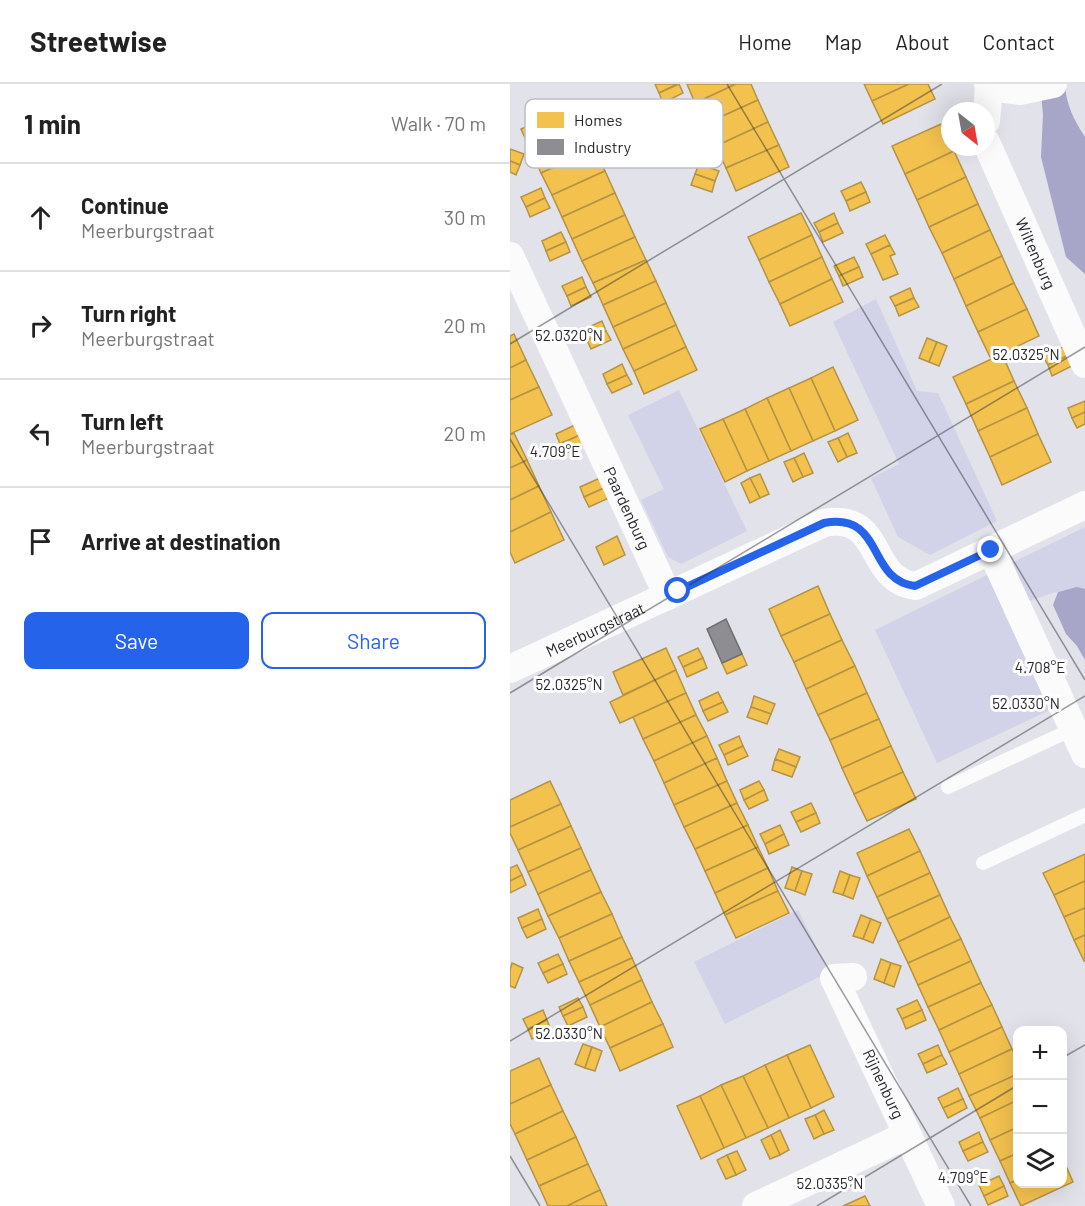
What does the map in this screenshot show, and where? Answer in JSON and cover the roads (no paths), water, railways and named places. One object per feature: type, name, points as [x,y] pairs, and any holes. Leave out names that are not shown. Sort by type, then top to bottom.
[{"type":"street","points":[[987,102],[988,86],[1020,91],[1053,84]]},
{"type":"street","name":"Wiltenburg","points":[[992,156],[1085,364]]},
{"type":"street","name":"Paardenburg","points":[[510,256],[668,596]]},
{"type":"street","name":"Meerburgstraat","points":[[510,669],[824,523],[840,520],[852,524],[863,532],[891,576],[903,584],[915,586],[1085,505]]},
{"type":"street","points":[[991,550],[1079,741]]},
{"type":"street","name":"Rijnenburg","points":[[853,977],[834,978],[941,1206]]},
{"type":"street","points":[[756,1206],[907,1135]]},
{"type":"lane","points":[[948,787],[1079,741]]},
{"type":"lane","points":[[983,863],[1085,815]]}]
